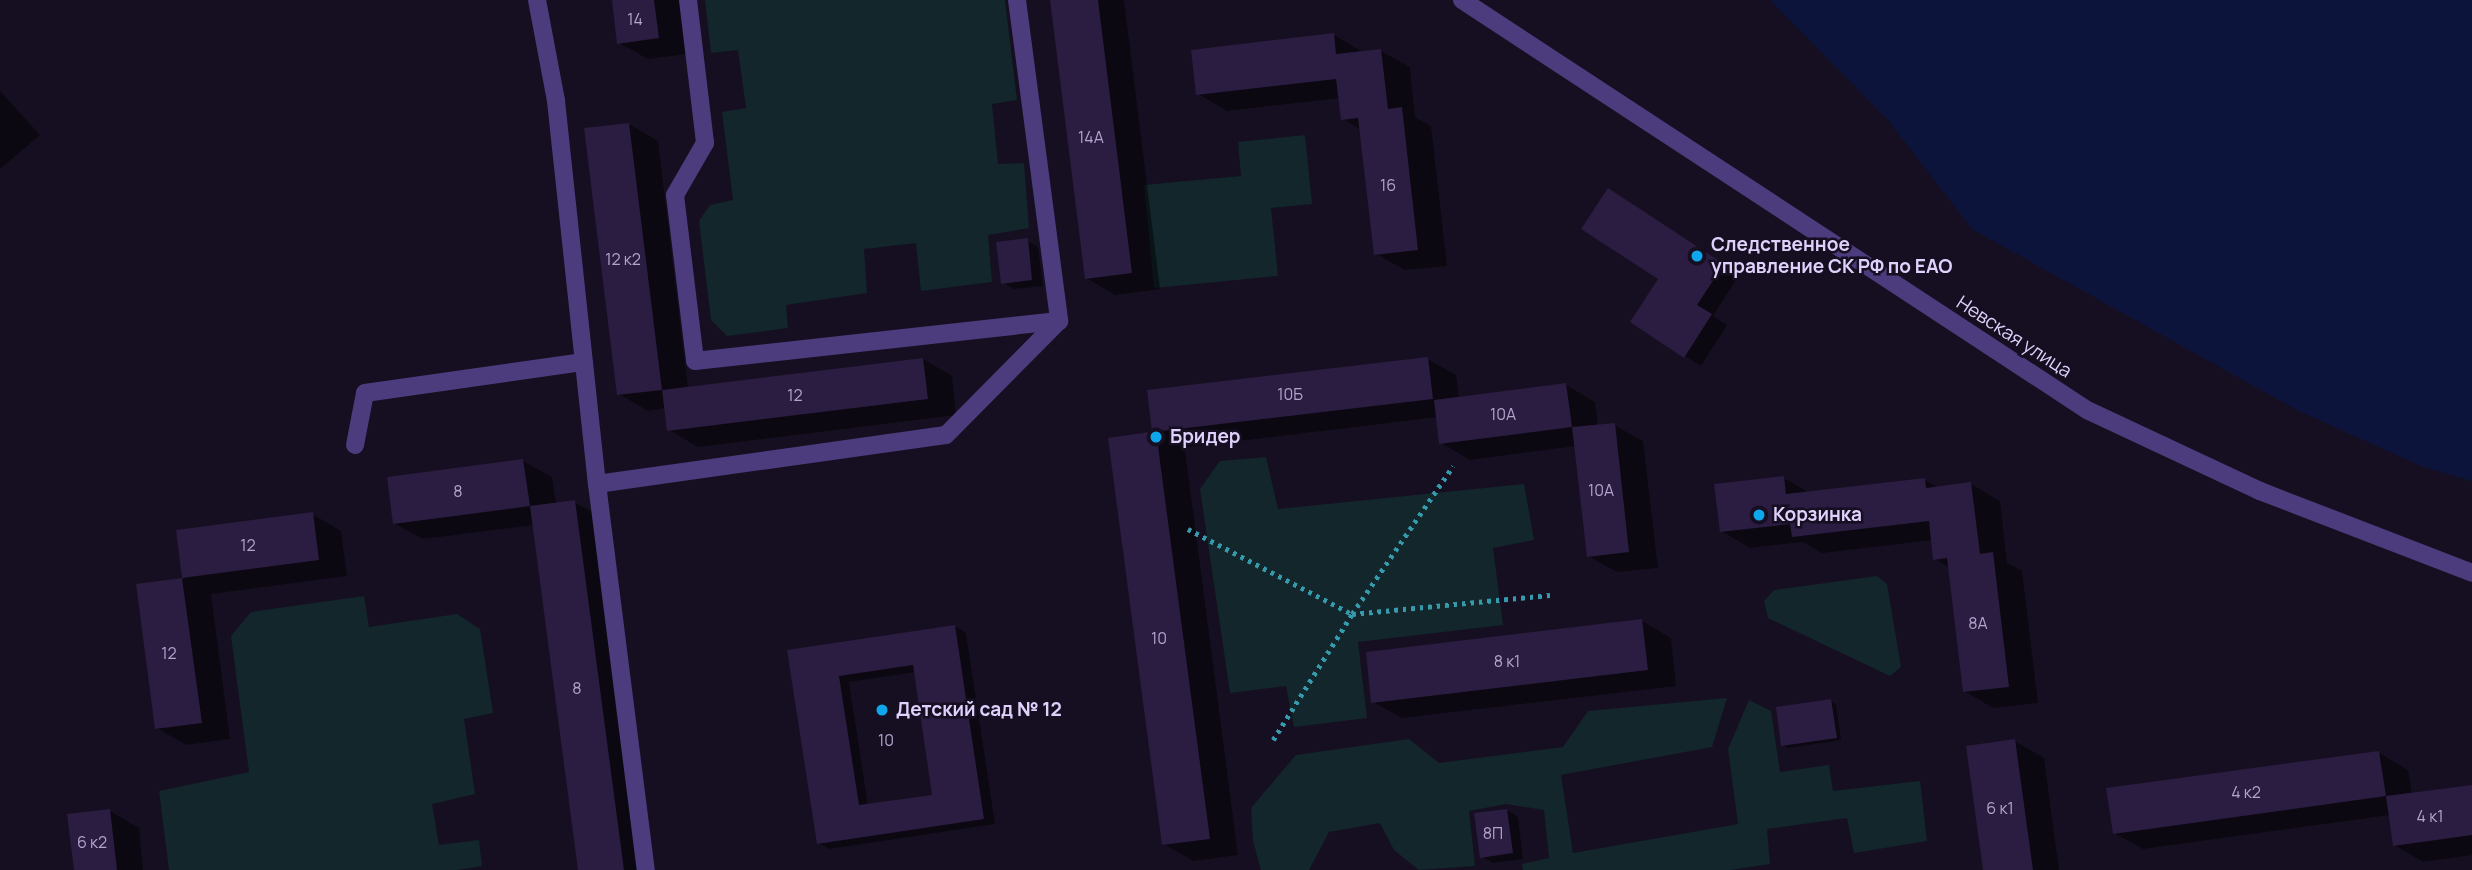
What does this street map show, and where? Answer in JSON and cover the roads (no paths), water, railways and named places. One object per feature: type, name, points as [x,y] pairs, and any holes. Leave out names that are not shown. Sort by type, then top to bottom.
[{"type":"street","points":[[537,0],[556,101],[597,484],[646,870]]},
{"type":"street","points":[[688,0],[705,143],[675,195],[695,361],[1059,321]]},
{"type":"street","points":[[1017,0],[1059,321]]},
{"type":"street","name":"Невская улица","points":[[1462,0],[2087,410],[2260,491],[2472,573]]},
{"type":"street","points":[[597,484],[946,435],[1059,321]]},
{"type":"street","points":[[355,445],[365,393],[584,362]]},
{"type":"place","name":"Следственное управление СК РФ по ЕАО","points":[[1697,256]]},
{"type":"place","name":"Бридер","points":[[1156,437]]},
{"type":"place","name":"Корзинка","points":[[1759,515]]},
{"type":"place","name":"Детский сад № 12","points":[[882,710]]}]
